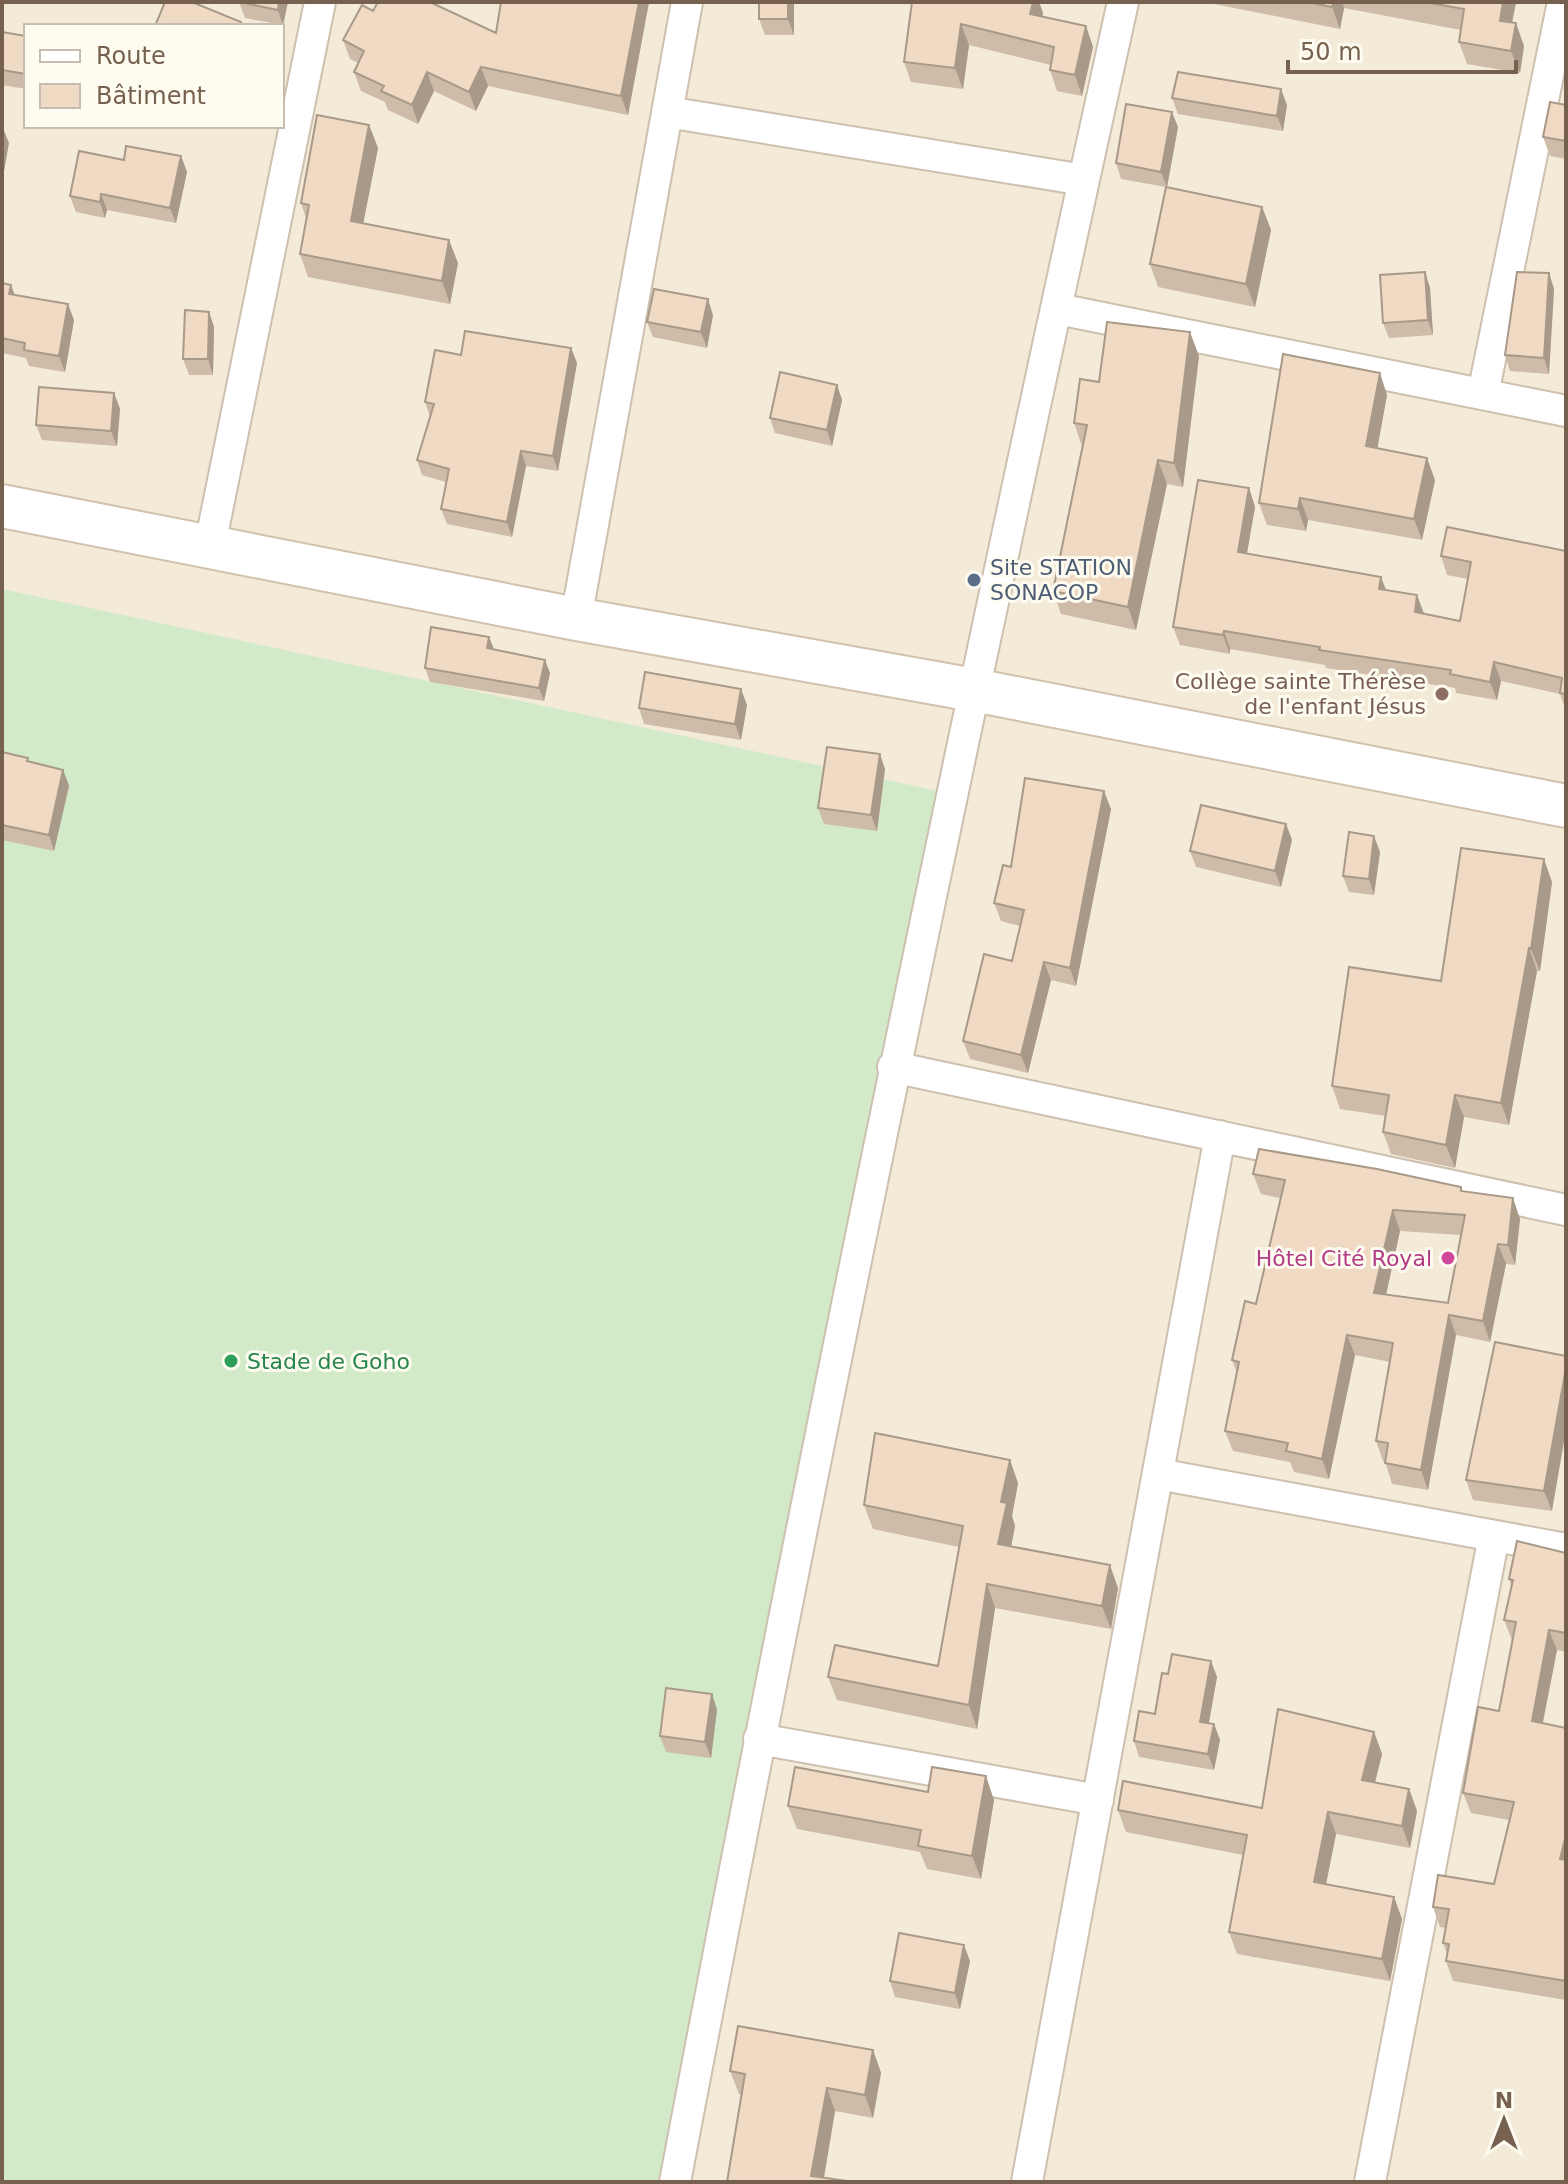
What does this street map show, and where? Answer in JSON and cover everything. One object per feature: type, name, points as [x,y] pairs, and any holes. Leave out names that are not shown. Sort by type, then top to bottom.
[{"type":"street","points":[[210,545],[320,2]]},
{"type":"street","points":[[576,619],[687,2]]},
{"type":"street","points":[[675,2182],[759,1739],[893,1067],[1123,2]]},
{"type":"street","points":[[1483,394],[1563,2]]},
{"type":"street","points":[[667,112],[1084,180]]},
{"type":"street","points":[[1058,309],[1566,411]]},
{"type":"street","points":[[2,506],[576,619],[974,690],[1566,806]]},
{"type":"street","points":[[893,1067],[1566,1210]]},
{"type":"street","points":[[1027,2182],[1220,1136]]},
{"type":"street","points":[[1158,1474],[1566,1549]]},
{"type":"street","points":[[1370,2182],[1494,1536]]},
{"type":"street","points":[[759,1739],[1098,1800]]},
{"type":"shaded area","points":[[2,2],[1566,2],[1566,2182],[2,2182]]},
{"type":"green space","points":[[2,589],[938,791],[658,2182],[2,2182]]},
{"type":"building","points":[[165,2],[192,2],[241,22],[240,24],[156,24]]},
{"type":"building","points":[[239,2],[279,2],[278,10]]},
{"type":"building","points":[[378,2],[430,2],[496,33],[501,2],[639,2],[621,96],[481,67],[469,92],[427,72],[412,105],[381,91],[384,86],[354,72],[364,51],[343,40],[362,5],[373,11]]},
{"type":"building","points":[[759,2],[788,2],[788,19],[759,19]]},
{"type":"building","points":[[912,2],[1033,2],[1030,14],[1086,26],[1075,75],[1050,70],[1054,47],[961,24],[955,68],[904,62]]},
{"type":"building","points":[[1308,2],[1333,2],[1332,7]]},
{"type":"building","points":[[1425,2],[1503,2],[1500,21],[1516,23],[1511,51],[1459,42],[1464,9]]},
{"type":"building","points":[[2,32],[24,36],[24,74],[2,70]]},
{"type":"building","points":[[1178,72],[1281,89],[1277,116],[1172,98]]},
{"type":"building","points":[[1550,102],[1566,105],[1566,141],[1543,137]]},
{"type":"building","points":[[1126,104],[1172,112],[1161,172],[1116,163]]},
{"type":"building","points":[[317,115],[369,125],[351,221],[449,240],[442,281],[300,254],[309,205],[301,203]]},
{"type":"building","points":[[126,146],[181,156],[170,208],[101,194],[100,202],[70,196],[79,151],[124,160]]},
{"type":"building","points":[[1166,187],[1262,207],[1246,284],[1150,264]]},
{"type":"building","points":[[1425,272],[1428,320],[1383,323],[1380,275]]},
{"type":"building","points":[[1517,272],[1549,273],[1544,358],[1505,355]]},
{"type":"building","points":[[2,283],[11,285],[9,294],[68,304],[59,356],[24,350],[25,343],[2,338]]},
{"type":"building","points":[[654,289],[708,299],[701,332],[647,322]]},
{"type":"building","points":[[185,310],[209,312],[208,359],[183,359]]},
{"type":"building","points":[[1107,322],[1190,332],[1174,463],[1158,460],[1128,607],[1053,591],[1087,425],[1074,423],[1080,379],[1099,382]]},
{"type":"building","points":[[465,331],[571,348],[553,456],[521,451],[507,522],[441,509],[449,469],[417,460],[434,404],[425,402],[435,350],[461,355]]},
{"type":"building","points":[[1283,354],[1380,373],[1366,446],[1427,458],[1414,519],[1300,498],[1298,509],[1259,503]]},
{"type":"building","points":[[780,372],[837,385],[827,430],[770,418]]},
{"type":"building","points":[[39,387],[114,393],[111,431],[36,425]]},
{"type":"building","points":[[1198,480],[1249,488],[1238,552],[1381,577],[1379,589],[1417,595],[1415,612],[1460,621],[1471,562],[1441,556],[1447,527],[1566,551],[1566,694],[1560,693],[1562,678],[1494,662],[1490,682],[1450,674],[1451,670],[1319,650],[1320,647],[1224,631],[1223,635],[1173,627]]},
{"type":"building","points":[[431,627],[489,637],[487,648],[545,660],[539,688],[425,668]]},
{"type":"building","points":[[645,672],[741,689],[735,724],[639,708]]},
{"type":"building","points":[[827,747],[880,754],[871,815],[818,808]]},
{"type":"building","points":[[2,752],[63,770],[49,835],[2,825]]},
{"type":"building","points":[[1025,778],[1104,791],[1070,968],[1044,962],[1021,1055],[963,1041],[984,954],[1012,961],[1024,910],[994,903],[1003,865],[1011,867]]},
{"type":"building","points":[[1201,805],[1286,824],[1275,871],[1190,851]]},
{"type":"building","points":[[1349,832],[1374,836],[1369,879],[1343,876]]},
{"type":"building","points":[[1461,848],[1544,859],[1531,949],[1501,1103],[1455,1095],[1446,1145],[1383,1132],[1389,1095],[1332,1086],[1349,967],[1441,981]]},
{"type":"building","points":[[1259,1149],[1377,1169],[1461,1187],[1461,1191],[1513,1198],[1508,1245],[1498,1244],[1483,1321],[1449,1315],[1421,1470],[1385,1463],[1388,1443],[1376,1441],[1393,1343],[1347,1335],[1322,1459],[1286,1451],[1288,1443],[1225,1431],[1239,1362],[1232,1360],[1245,1301],[1256,1304],[1285,1180],[1253,1174]],"holes":[[[1393,1210],[1465,1215],[1448,1303],[1374,1293]]]},
{"type":"building","points":[[1495,1342],[1566,1356],[1544,1491],[1466,1480]]},
{"type":"building","points":[[875,1433],[1010,1460],[1001,1502],[1007,1503],[998,1544],[1110,1565],[1102,1606],[987,1584],[969,1705],[828,1677],[835,1645],[938,1666],[963,1526],[864,1505]]},
{"type":"building","points":[[1517,1541],[1566,1553],[1566,1633],[1549,1630],[1532,1721],[1566,1728],[1566,1835],[1560,1859],[1566,1860],[1566,1981],[1446,1961],[1449,1944],[1443,1943],[1449,1909],[1433,1907],[1438,1875],[1494,1884],[1514,1802],[1463,1793],[1478,1707],[1499,1711],[1516,1622],[1504,1620]]},
{"type":"building","points":[[1172,1654],[1211,1661],[1200,1722],[1214,1724],[1208,1754],[1134,1741],[1139,1711],[1155,1714],[1162,1673],[1168,1674]]},
{"type":"building","points":[[666,1688],[712,1694],[705,1742],[660,1736]]},
{"type":"building","points":[[1278,1709],[1374,1732],[1362,1780],[1409,1789],[1402,1826],[1328,1812],[1314,1882],[1394,1897],[1382,1959],[1229,1932],[1247,1835],[1118,1810],[1123,1781],[1262,1808]]},
{"type":"building","points":[[795,1767],[928,1792],[932,1767],[986,1776],[972,1856],[918,1846],[921,1830],[788,1806]]},
{"type":"building","points":[[899,1933],[964,1945],[955,1993],[890,1981]]},
{"type":"building","points":[[738,2026],[873,2050],[865,2095],[827,2088],[811,2176],[848,2182],[727,2182],[745,2074],[730,2071]]},
{"type":"place","name":"Site STATION SONACOP","points":[[974,580]]},
{"type":"place","name":"Collège sainte Thérèse de l'enfant Jésus","points":[[1442,694]]},
{"type":"place","name":"Hôtel Cité Royal","points":[[1448,1258]]},
{"type":"place","name":"Stade de Goho","points":[[231,1361]]}]
